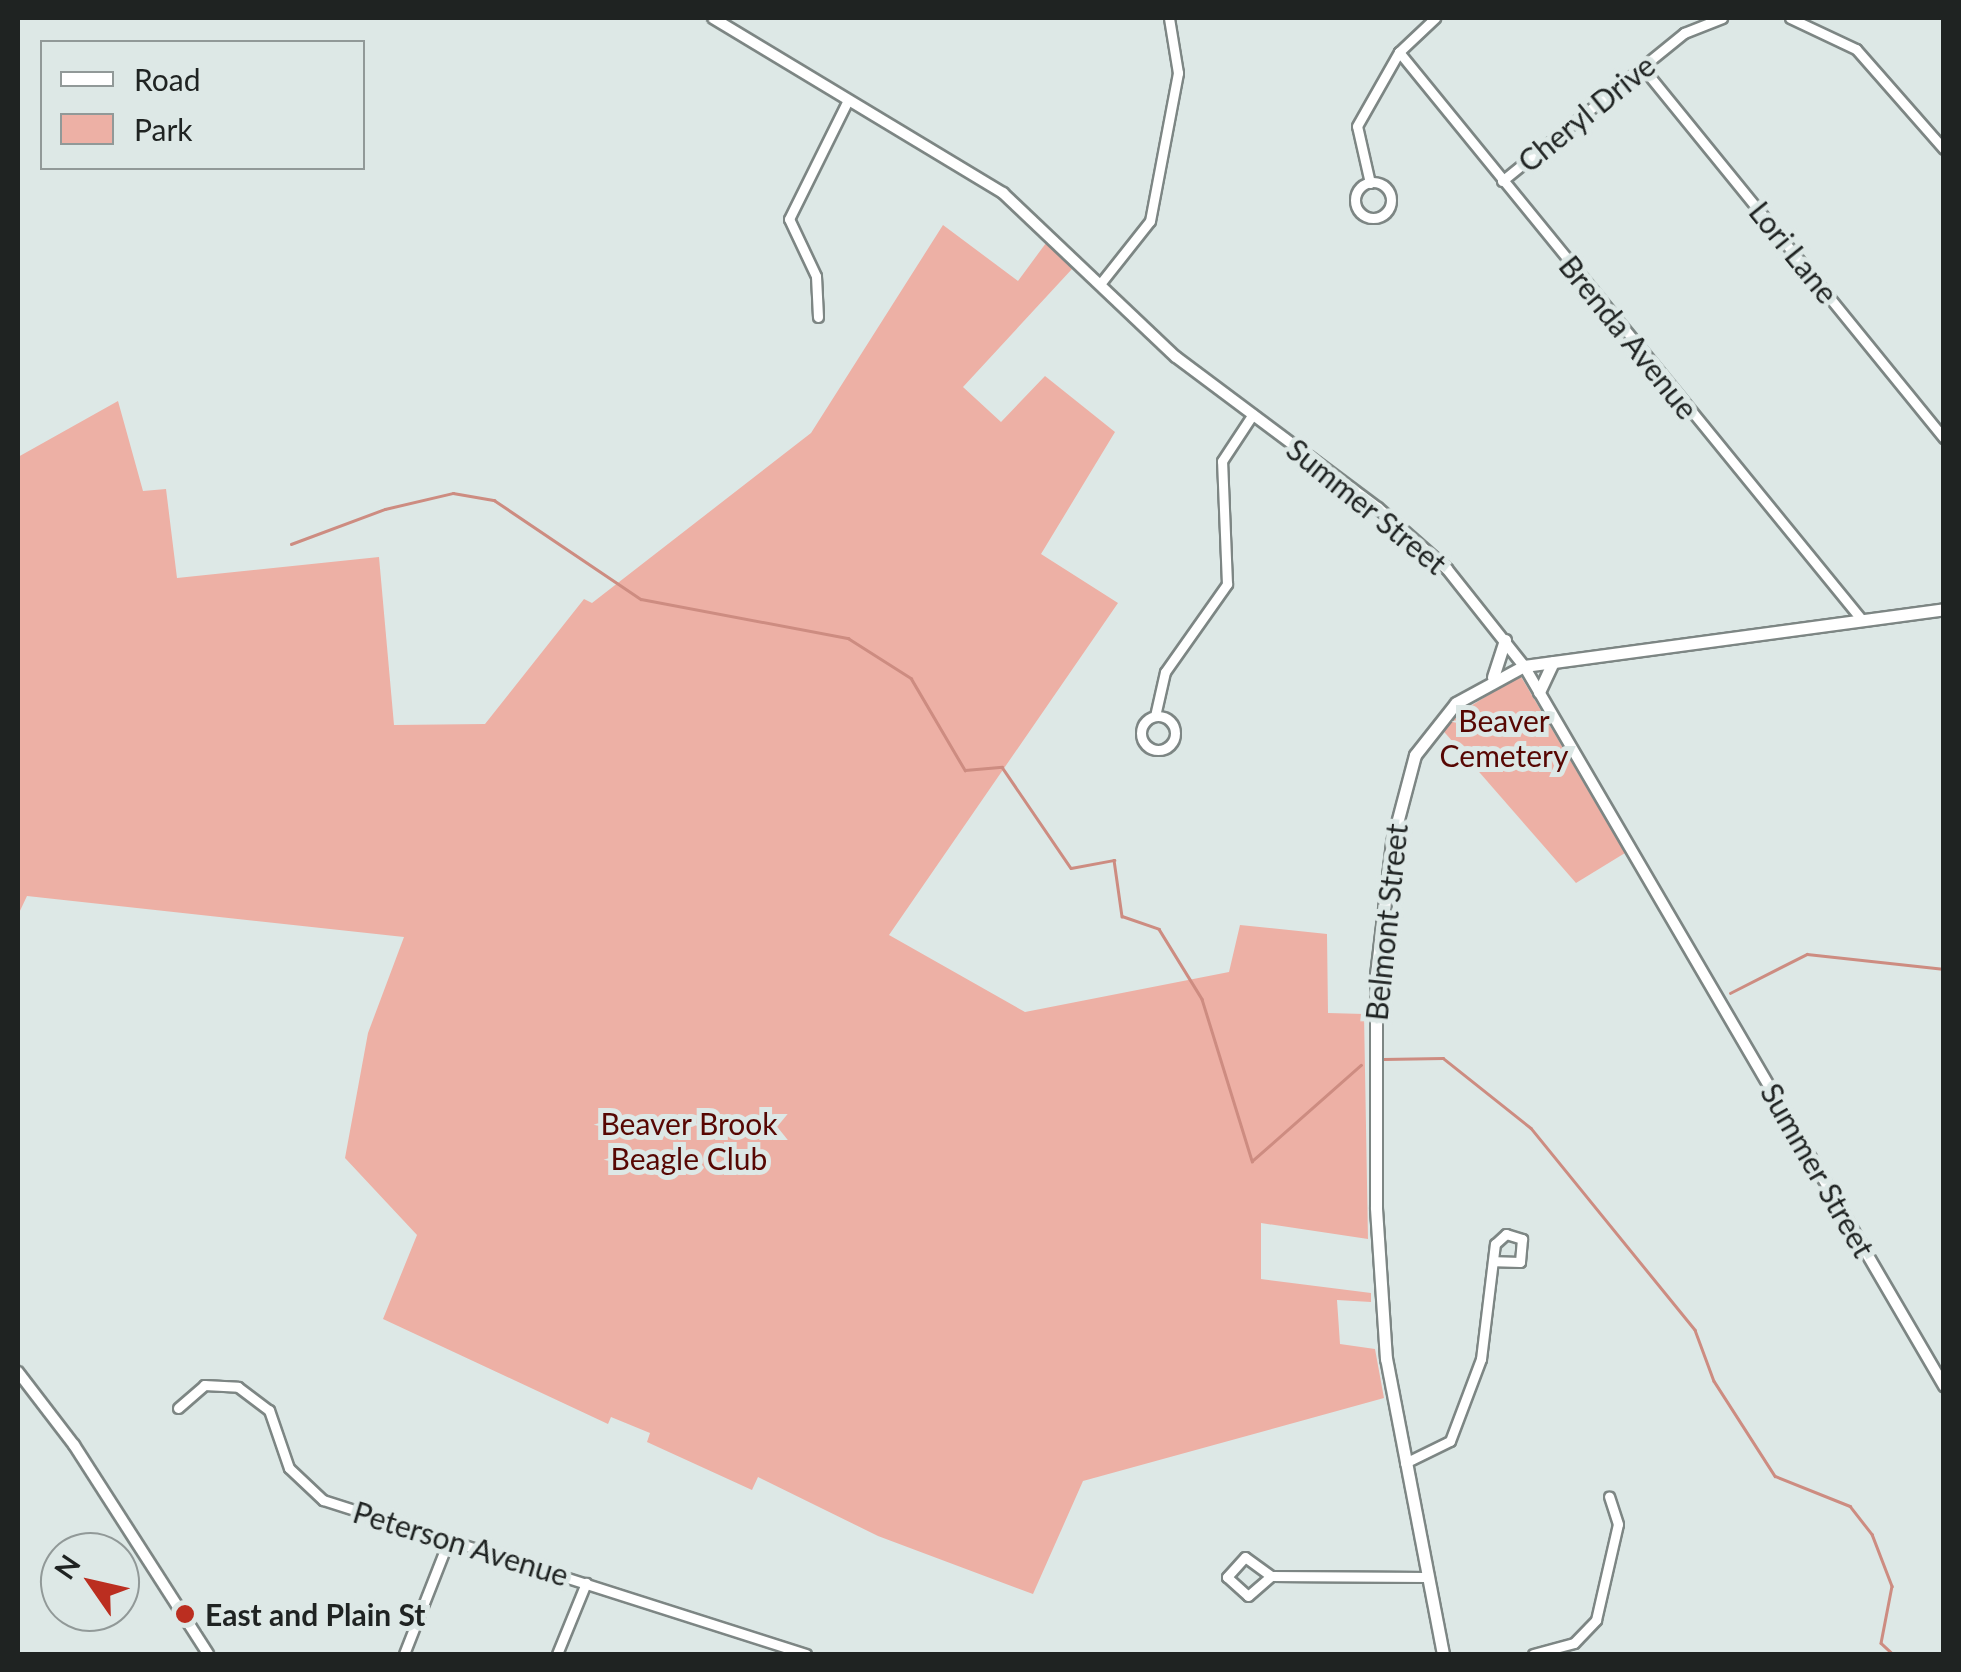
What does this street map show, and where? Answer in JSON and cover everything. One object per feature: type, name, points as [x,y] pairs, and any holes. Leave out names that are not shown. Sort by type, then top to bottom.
[{"type":"main road","name":"Belmont Street","points":[[1442,1654],[1384,1344],[1377,1240],[1373,1026],[1382,906],[1414,755],[1445,713],[1493,678],[1524,666],[1944,609]]},
{"type":"main road","points":[[1493,678],[1505,640]]},
{"type":"main road","points":[[1539,692],[1554,662]]},
{"type":"street","name":"Summer Street","points":[[713,18],[1003,193],[1100,284],[1252,414],[1418,541],[1524,666],[1944,1386]]},
{"type":"street","points":[[1100,284],[1150,221],[1178,72],[1169,18]]},
{"type":"street","points":[[1370,183],[1355,199],[1374,218],[1390,198],[1370,183],[1357,126],[1399,52],[1435,18]]},
{"type":"street","name":"Cheryl Drive","points":[[1502,181],[1684,33],[1722,18]]},
{"type":"street","points":[[1790,18],[1856,49],[1944,149]]},
{"type":"street","name":"Brenda Avenue","points":[[1399,52],[1862,620]]},
{"type":"street","name":"Lori Lane","points":[[1642,68],[1944,438]]},
{"type":"street","points":[[818,317],[816,276],[788,219],[848,100]]},
{"type":"street","points":[[1155,716],[1165,672],[1227,584],[1222,461],[1252,414]]},
{"type":"street","points":[[1405,1463],[1450,1440],[1481,1359],[1485,1288],[1496,1261]]},
{"type":"street","points":[[18,1372],[74,1445],[208,1654]]},
{"type":"street","name":"Peterson Avenue","points":[[178,1408],[204,1386],[238,1387],[269,1410],[289,1468],[312,1494],[448,1542],[806,1654]]},
{"type":"street","points":[[1534,1654],[1574,1643],[1596,1620],[1618,1524],[1609,1496]]},
{"type":"street","points":[[404,1654],[448,1542]]},
{"type":"street","points":[[1271,1576],[1256,1594],[1244,1596],[1228,1573],[1245,1557],[1271,1576],[1427,1577]]},
{"type":"street","points":[[557,1654],[586,1583]]},
{"type":"green space","name":"Beaver Brook Beagle Club","points":[[943,225],[1018,281],[1046,243],[1072,269],[963,387],[1001,422],[1045,376],[1115,432],[1041,554],[1118,603],[889,935],[1025,1012],[1229,972],[1240,925],[1327,934],[1328,1013],[1364,1014],[1368,1239],[1261,1223],[1261,1279],[1371,1293],[1371,1302],[1337,1300],[1340,1344],[1375,1349],[1384,1398],[1083,1481],[1033,1594],[878,1536],[758,1477],[752,1490],[647,1442],[650,1433],[611,1417],[608,1424],[383,1319],[417,1235],[345,1158],[368,1033],[404,937],[27,896],[18,915],[18,457],[118,401],[143,491],[166,489],[177,578],[379,557],[394,725],[485,724],[584,599],[592,603],[811,433]]},
{"type":"green space","name":"Beaver Cemetery","points":[[1520,675],[1625,853],[1576,883],[1439,726]]},
{"type":"waterway","points":[[291,544],[385,509],[453,493],[494,500],[641,599],[848,638],[911,678],[965,770],[1002,767],[1071,868],[1114,860],[1122,916],[1159,929],[1202,999],[1252,1161],[1361,1065]]},
{"type":"waterway","points":[[1730,993],[1807,954],[1944,969]]},
{"type":"waterway","points":[[1383,1059],[1443,1058],[1531,1128],[1695,1330],[1714,1381],[1775,1476],[1850,1506],[1872,1534],[1892,1586],[1881,1643],[1893,1654]]},
{"type":"place","name":"East and Plain St","points":[[185,1614]]}]
